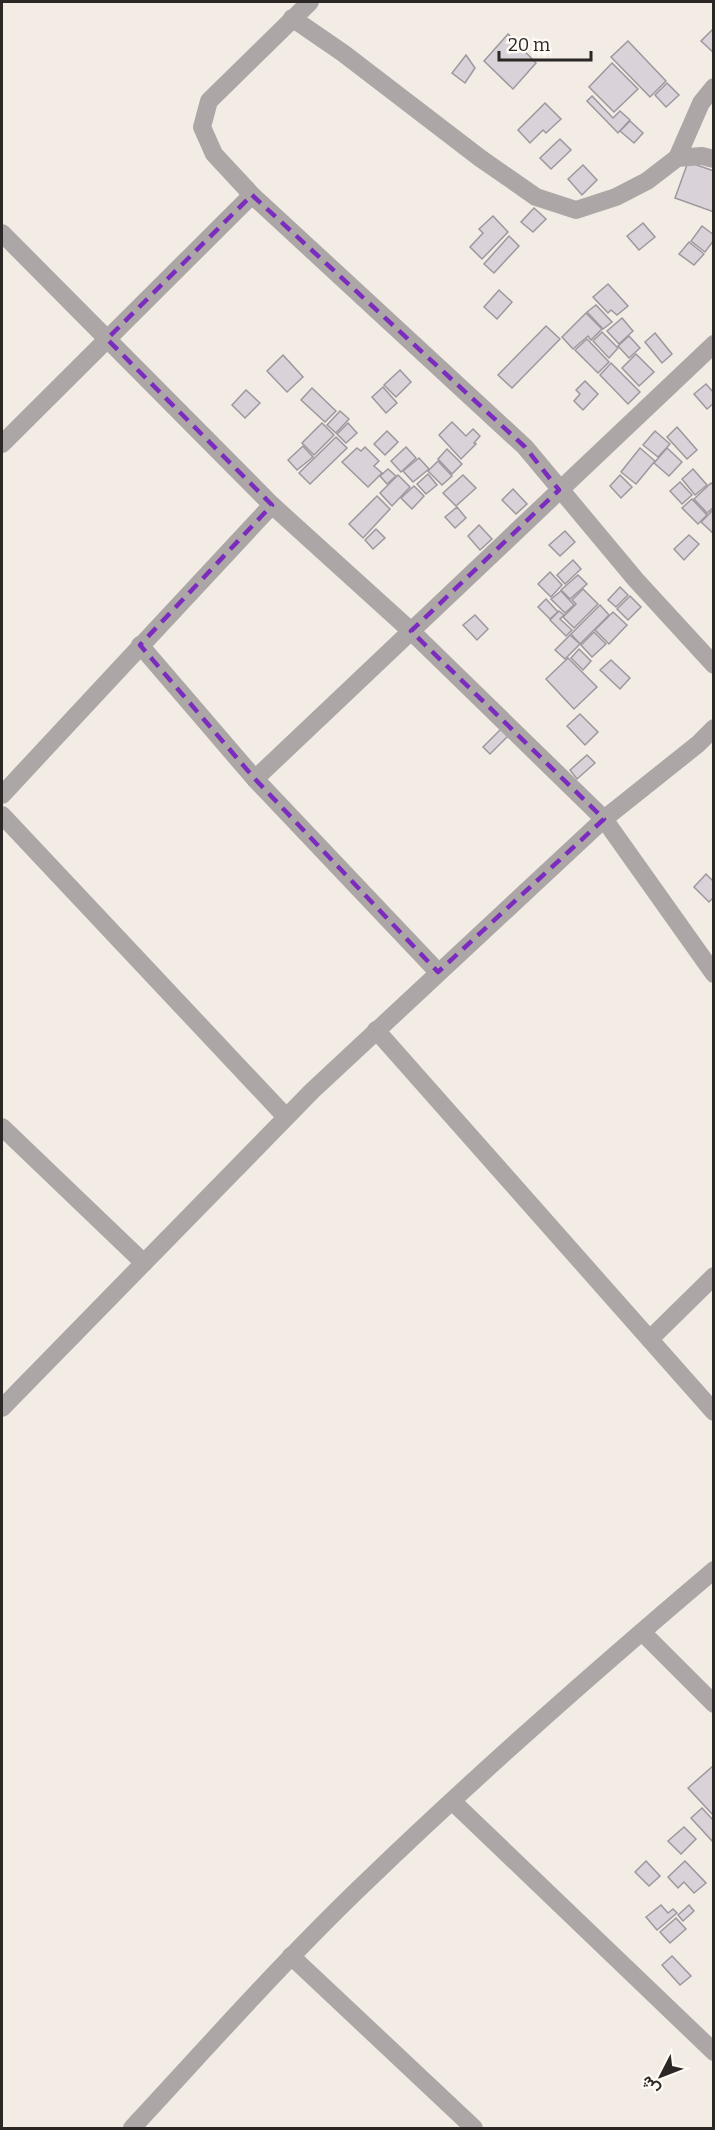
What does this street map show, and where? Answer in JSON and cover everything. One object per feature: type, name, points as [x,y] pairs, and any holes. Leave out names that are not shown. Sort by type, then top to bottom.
[{"type":"street","points":[[310,2],[209,101],[202,127],[214,154],[252,195],[525,447],[636,580],[714,665]]},
{"type":"street","points":[[292,18],[343,52],[480,158],[536,197],[576,210],[616,197],[647,181],[677,158],[701,103],[714,87]]},
{"type":"street","points":[[677,158],[702,156],[714,159]]},
{"type":"street","points":[[2,444],[252,195]]},
{"type":"street","points":[[2,233],[272,505],[411,631],[604,819],[714,974]]},
{"type":"street","points":[[255,778],[714,344]]},
{"type":"street","points":[[2,795],[272,505]]},
{"type":"street","points":[[140,645],[255,778],[438,972]]},
{"type":"street","points":[[2,1408],[286,1117],[376,1030],[604,819],[698,744],[714,728]]},
{"type":"street","points":[[2,814],[286,1117]]},
{"type":"street","points":[[376,1030],[714,1412]]},
{"type":"street","points":[[2,1127],[144,1263]]},
{"type":"street","points":[[650,1339],[714,1276]]},
{"type":"street","points":[[132,2128],[291,1956],[369,1879],[452,1801],[714,1570]]},
{"type":"street","points":[[642,1632],[714,1704]]},
{"type":"street","points":[[452,1801],[714,2052]]},
{"type":"street","points":[[291,1956],[474,2128]]},
{"type":"highlighted area","points":[[252,195],[525,447],[559,490],[411,631],[604,819],[438,972],[255,779],[140,645],[272,505],[107,339]]},
{"type":"building","points":[[712,30],[714,32],[714,53],[701,41]]},
{"type":"building","points":[[508,34],[536,63],[513,89],[484,61]]},
{"type":"building","points":[[628,41],[666,81],[650,97],[611,57]]},
{"type":"building","points":[[466,55],[475,68],[465,83],[452,73]]},
{"type":"building","points":[[612,63],[638,89],[614,112],[589,87]]},
{"type":"building","points":[[667,83],[679,95],[666,107],[655,95]]},
{"type":"building","points":[[592,96],[613,118],[620,111],[630,120],[618,133],[587,101]]},
{"type":"building","points":[[545,103],[561,119],[546,133],[543,130],[530,143],[518,130]]},
{"type":"building","points":[[630,121],[643,133],[634,143],[620,131]]},
{"type":"building","points":[[560,139],[571,150],[551,169],[540,158]]},
{"type":"building","points":[[688,162],[714,171],[714,212],[675,198]]},
{"type":"building","points":[[583,165],[597,180],[582,195],[568,179]]},
{"type":"building","points":[[534,208],[546,219],[533,232],[521,222]]},
{"type":"building","points":[[493,216],[508,232],[482,259],[470,247],[483,233],[479,229]]},
{"type":"building","points":[[643,223],[655,237],[639,250],[627,236]]},
{"type":"building","points":[[702,226],[714,235],[714,240],[705,252],[691,241]]},
{"type":"building","points":[[509,236],[519,246],[494,273],[484,264]]},
{"type":"building","points":[[689,242],[704,254],[694,265],[679,254]]},
{"type":"building","points":[[608,284],[628,306],[617,315],[611,310],[608,313],[593,297]]},
{"type":"building","points":[[499,290],[512,302],[497,319],[484,307]]},
{"type":"building","points":[[596,305],[612,322],[603,329],[587,312]]},
{"type":"building","points":[[586,313],[602,329],[591,340],[588,336],[573,349],[562,337]]},
{"type":"building","points":[[622,318],[633,331],[619,344],[607,331]]},
{"type":"building","points":[[546,326],[560,339],[512,388],[498,375]]},
{"type":"building","points":[[602,332],[618,348],[609,358],[593,341]]},
{"type":"building","points":[[655,333],[672,354],[662,363],[645,342]]},
{"type":"building","points":[[629,336],[640,348],[629,358],[618,346]]},
{"type":"building","points":[[587,339],[609,362],[598,373],[575,350]]},
{"type":"building","points":[[636,354],[654,372],[639,386],[622,368]]},
{"type":"building","points":[[283,355],[303,377],[287,392],[267,371]]},
{"type":"building","points":[[611,363],[640,392],[628,404],[600,375]]},
{"type":"building","points":[[400,370],[411,382],[396,397],[384,385]]},
{"type":"building","points":[[585,381],[598,394],[583,410],[574,401],[580,394],[576,390]]},
{"type":"building","points":[[706,384],[714,393],[714,403],[707,409],[694,394]]},
{"type":"building","points":[[383,387],[397,403],[386,413],[372,397]]},
{"type":"building","points":[[312,388],[336,411],[325,422],[301,400]]},
{"type":"building","points":[[246,390],[260,403],[245,418],[232,405]]},
{"type":"building","points":[[340,411],[349,419],[336,433],[327,425]]},
{"type":"building","points":[[452,422],[466,436],[473,429],[480,436],[474,443],[476,444],[461,459],[439,435]]},
{"type":"building","points":[[322,423],[334,435],[314,455],[302,443]]},
{"type":"building","points":[[348,423],[357,433],[346,443],[337,434]]},
{"type":"building","points":[[677,427],[697,450],[687,459],[667,437]]},
{"type":"building","points":[[387,431],[398,442],[385,455],[374,444]]},
{"type":"building","points":[[655,431],[670,444],[658,457],[643,445]]},
{"type":"building","points":[[336,437],[347,448],[310,484],[299,473]]},
{"type":"building","points":[[303,446],[313,457],[297,470],[288,460]]},
{"type":"building","points":[[365,447],[379,461],[374,466],[382,473],[368,487],[342,462],[357,448],[361,451]]},
{"type":"building","points":[[406,447],[416,458],[401,472],[391,461]]},
{"type":"building","points":[[640,448],[655,461],[636,484],[621,472]]},
{"type":"building","points":[[667,448],[682,462],[669,476],[654,463]]},
{"type":"building","points":[[447,449],[462,464],[452,474],[438,459]]},
{"type":"building","points":[[419,458],[429,469],[413,482],[403,471]]},
{"type":"building","points":[[438,461],[452,476],[442,485],[428,471]]},
{"type":"building","points":[[388,469],[396,476],[387,484],[380,476]]},
{"type":"building","points":[[693,469],[707,485],[695,495],[682,479]]},
{"type":"building","points":[[428,474],[437,485],[426,494],[417,484]]},
{"type":"building","points":[[398,475],[410,487],[392,506],[380,493]]},
{"type":"building","points":[[463,475],[476,488],[456,506],[443,493]]},
{"type":"building","points":[[620,475],[632,487],[621,498],[610,486]]},
{"type":"building","points":[[680,482],[692,495],[682,504],[670,491]]},
{"type":"building","points":[[711,483],[714,486],[714,507],[707,513],[694,499]]},
{"type":"building","points":[[414,486],[424,496],[412,509],[401,498]]},
{"type":"building","points":[[513,489],[527,504],[516,514],[502,500]]},
{"type":"building","points":[[377,496],[390,509],[363,538],[349,524]]},
{"type":"building","points":[[692,499],[707,515],[698,524],[682,508]]},
{"type":"building","points":[[457,507],[466,518],[455,528],[445,517]]},
{"type":"building","points":[[714,509],[714,534],[701,522]]},
{"type":"building","points":[[479,525],[492,539],[480,550],[468,536]]},
{"type":"building","points":[[376,529],[385,538],[373,549],[365,540]]},
{"type":"building","points":[[565,531],[575,542],[560,556],[549,545]]},
{"type":"building","points":[[689,535],[699,544],[684,560],[674,549]]},
{"type":"building","points":[[573,560],[581,569],[565,584],[557,575]]},
{"type":"building","points":[[550,572],[562,585],[551,597],[538,584]]},
{"type":"building","points":[[578,575],[587,584],[570,599],[561,590]]},
{"type":"building","points":[[620,587],[628,595],[616,607],[608,600]]},
{"type":"building","points":[[583,589],[598,604],[574,628],[563,617],[576,604],[572,600]]},
{"type":"building","points":[[561,591],[574,605],[565,613],[551,599]]},
{"type":"building","points":[[630,596],[641,607],[628,620],[617,609]]},
{"type":"building","points":[[546,599],[558,612],[550,619],[538,607]]},
{"type":"building","points":[[600,605],[609,615],[580,644],[571,634]]},
{"type":"building","points":[[559,611],[564,615],[560,619],[572,630],[566,636],[550,620]]},
{"type":"building","points":[[613,612],[627,625],[609,644],[595,630]]},
{"type":"building","points":[[475,615],[488,629],[477,640],[463,625]]},
{"type":"building","points":[[594,632],[606,644],[592,657],[581,645]]},
{"type":"building","points":[[570,635],[580,644],[565,659],[555,650]]},
{"type":"building","points":[[579,649],[591,661],[583,670],[571,658]]},
{"type":"building","points":[[568,658],[597,687],[574,709],[546,679]]},
{"type":"building","points":[[611,660],[630,678],[620,689],[600,670]]},
{"type":"building","points":[[580,714],[598,732],[585,745],[567,726]]},
{"type":"building","points":[[501,729],[508,736],[490,754],[483,747]]},
{"type":"building","points":[[587,755],[595,763],[577,779],[570,770]]},
{"type":"building","points":[[706,874],[714,882],[714,897],[709,902],[694,887]]},
{"type":"building","points":[[714,1767],[714,1816],[688,1788]]},
{"type":"building","points":[[702,1808],[714,1821],[714,1843],[691,1818]]},
{"type":"building","points":[[684,1827],[696,1839],[681,1854],[668,1841]]},
{"type":"building","points":[[646,1861],[660,1876],[649,1886],[635,1872]]},
{"type":"building","points":[[685,1861],[706,1883],[694,1893],[684,1882],[678,1888],[668,1877]]},
{"type":"building","points":[[661,1905],[668,1913],[673,1909],[677,1913],[657,1930],[646,1917]]},
{"type":"building","points":[[689,1905],[694,1911],[683,1921],[678,1915]]},
{"type":"building","points":[[676,1918],[686,1929],[670,1943],[660,1932]]},
{"type":"building","points":[[672,1956],[691,1976],[680,1985],[662,1965]]}]
